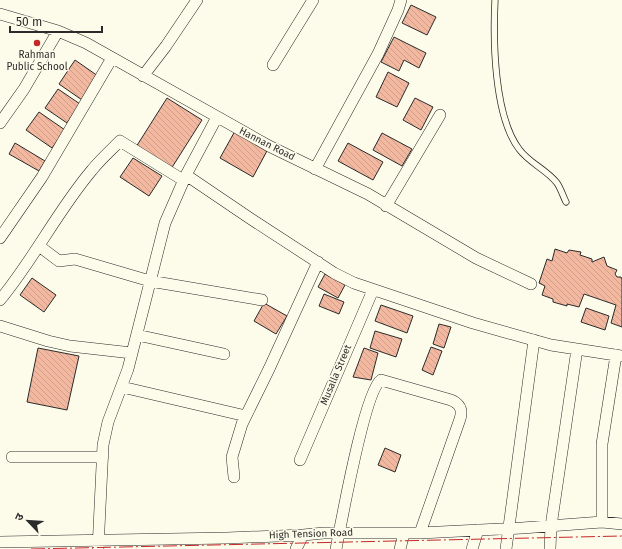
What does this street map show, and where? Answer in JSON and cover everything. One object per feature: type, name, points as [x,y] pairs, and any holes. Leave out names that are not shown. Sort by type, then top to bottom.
[{"type":"street","points":[[143,76],[166,46],[197,0]]},
{"type":"street","points":[[273,66],[313,0]]},
{"type":"street","points":[[315,169],[378,54],[402,0]]},
{"type":"street","name":"Hannan Road","points":[[0,14],[58,31],[86,43],[269,146],[368,194],[476,258],[531,284]]},
{"type":"street","points":[[0,123],[24,89],[58,31]]},
{"type":"street","points":[[0,238],[42,177],[112,58]]},
{"type":"street","points":[[386,206],[440,115]]},
{"type":"street","points":[[98,544],[103,445],[108,422],[122,386],[132,353],[165,223],[184,177],[217,117]]},
{"type":"street","points":[[0,300],[13,285],[92,169],[120,141],[184,177],[334,273],[354,284],[551,345],[619,356],[602,444],[602,522]]},
{"type":"street","points":[[39,246],[59,261],[75,259],[150,281],[262,300]]},
{"type":"street","points":[[234,477],[232,457],[242,424],[279,348],[318,262]]},
{"type":"street","name":"Musalla Street","points":[[300,460],[373,290]]},
{"type":"street","points":[[0,326],[48,341],[70,346],[132,353]]},
{"type":"street","points":[[137,335],[224,354]]},
{"type":"street","points":[[506,549],[534,340]]},
{"type":"street","points":[[550,549],[550,526],[577,349]]},
{"type":"street","points":[[336,549],[349,481],[368,406],[378,382],[385,380],[451,400],[456,402],[461,408],[462,413],[420,533]]},
{"type":"street","points":[[122,386],[246,416]]},
{"type":"street","points":[[12,457],[103,457]]},
{"type":"street","name":"High Tension Road","points":[[0,542],[158,544],[339,532],[420,533],[602,522],[622,524]]},
{"type":"street","points":[[472,549],[478,530]]},
{"type":"street","points":[[400,549],[404,533]]},
{"type":"street","points":[[296,549],[303,535]]},
{"type":"lane","points":[[495,0],[494,20],[497,76],[509,131],[518,148],[525,157],[558,184],[566,202]]},
{"type":"building","points":[[411,5],[436,17],[427,35],[402,23]]},
{"type":"building","points":[[394,37],[426,53],[419,68],[404,60],[399,71],[381,62]]},
{"type":"building","points":[[75,60],[98,76],[82,100],[59,84]]},
{"type":"building","points":[[388,72],[409,83],[397,107],[376,97]]},
{"type":"building","points":[[58,89],[80,104],[67,123],[45,108]]},
{"type":"building","points":[[167,98],[202,120],[171,169],[136,147]]},
{"type":"building","points":[[415,98],[433,107],[421,130],[403,120]]},
{"type":"building","points":[[39,112],[65,130],[52,148],[26,130]]},
{"type":"building","points":[[235,131],[268,149],[253,177],[220,158]]},
{"type":"building","points":[[382,133],[412,149],[402,166],[373,150]]},
{"type":"building","points":[[15,143],[45,161],[39,171],[9,154]]},
{"type":"building","points":[[348,143],[383,162],[373,180],[338,161]]},
{"type":"building","points":[[133,158],[162,176],[149,196],[120,177]]},
{"type":"building","points":[[555,249],[567,253],[569,250],[581,252],[580,255],[592,259],[592,262],[604,257],[607,266],[617,270],[615,274],[617,277],[621,277],[622,279],[622,327],[611,323],[616,305],[584,294],[579,307],[567,304],[567,306],[553,302],[553,299],[542,295],[545,286],[539,283],[547,259],[552,261]]},
{"type":"building","points":[[325,274],[345,285],[338,298],[318,287]]},
{"type":"building","points":[[32,278],[56,295],[44,312],[20,295]]},
{"type":"building","points":[[324,294],[344,302],[339,314],[319,306]]},
{"type":"building","points":[[264,303],[287,316],[276,334],[254,321]]},
{"type":"building","points":[[381,305],[413,316],[407,333],[375,321]]},
{"type":"building","points":[[586,308],[609,316],[605,330],[581,322]]},
{"type":"building","points":[[439,324],[451,327],[444,348],[433,344]]},
{"type":"building","points":[[375,331],[402,339],[396,357],[370,348]]},
{"type":"building","points":[[431,347],[442,351],[433,375],[422,370]]},
{"type":"building","points":[[38,348],[79,356],[67,410],[27,402]]},
{"type":"building","points":[[364,348],[378,353],[371,380],[353,377]]},
{"type":"building","points":[[385,448],[401,455],[395,472],[378,465]]},
{"type":"power","points":[[31,549],[622,536]]},
{"type":"place","name":"Rahman Public School","points":[[37,43]]}]
